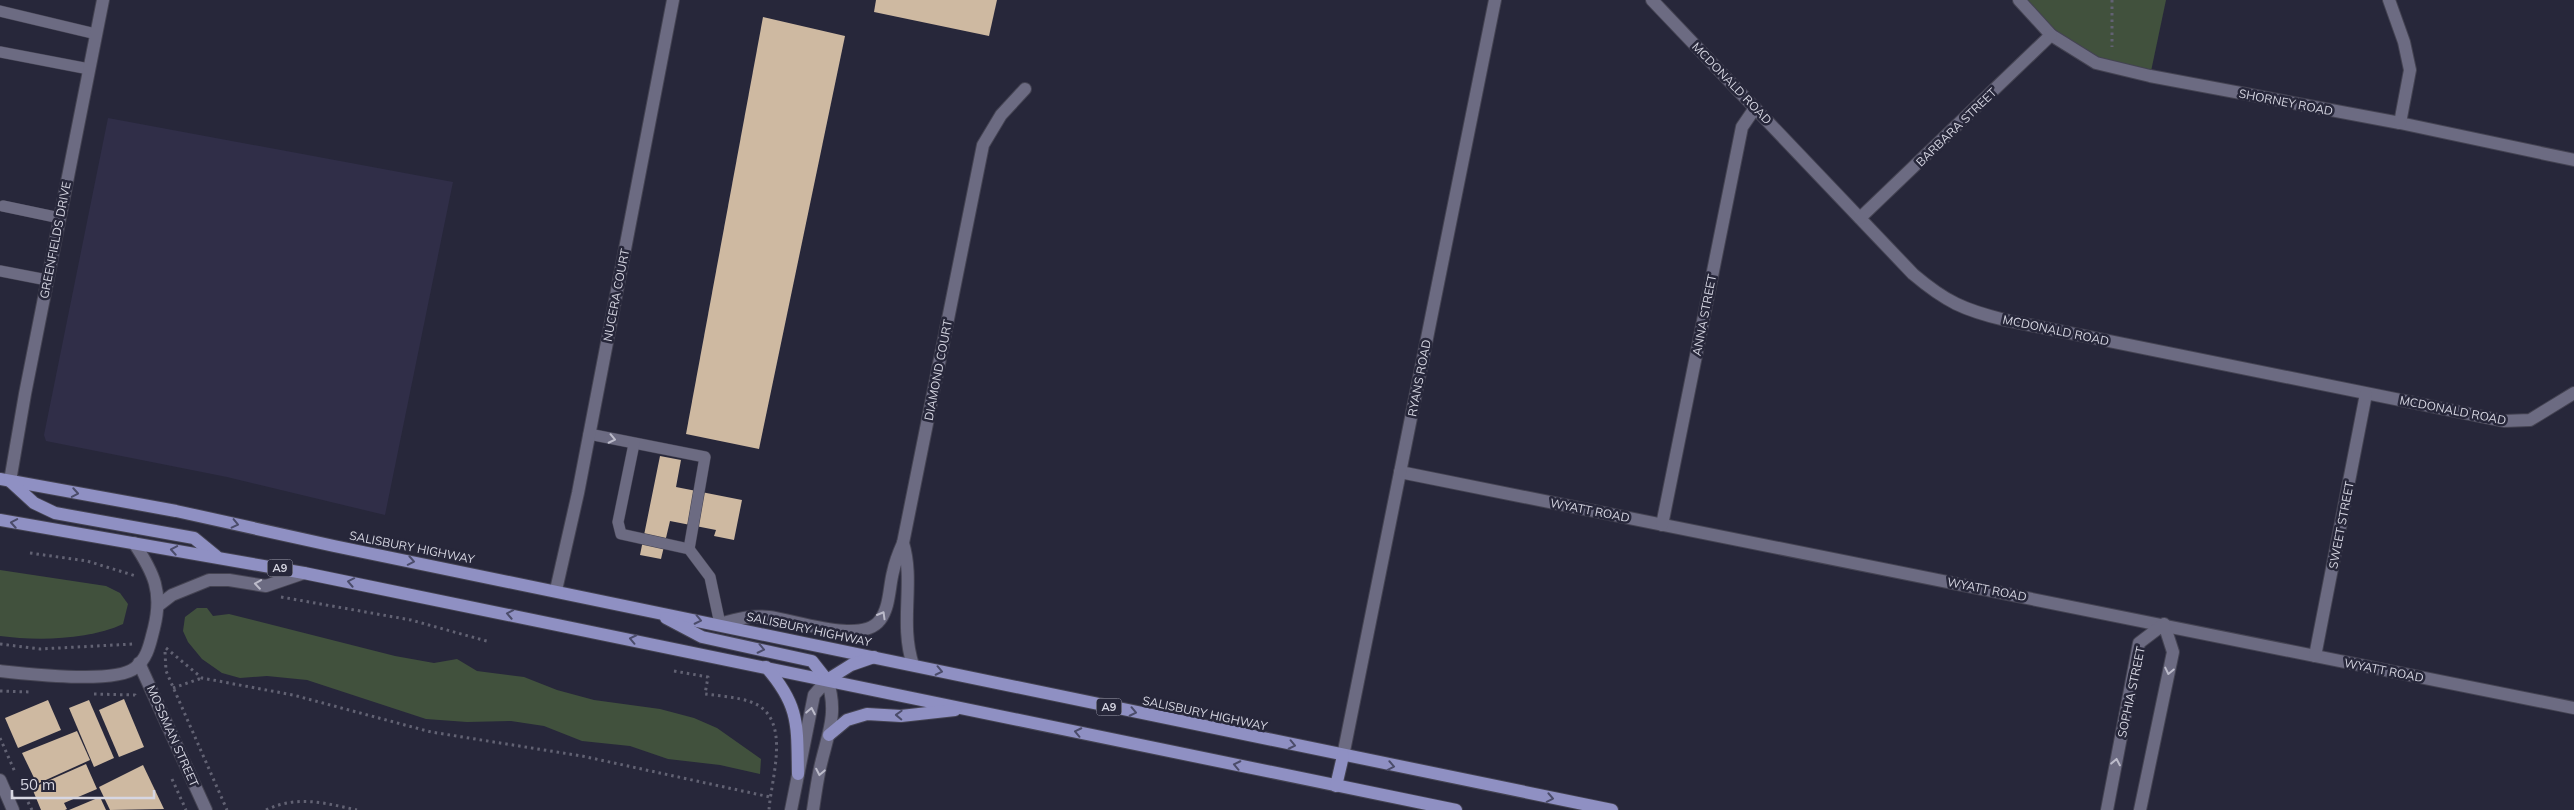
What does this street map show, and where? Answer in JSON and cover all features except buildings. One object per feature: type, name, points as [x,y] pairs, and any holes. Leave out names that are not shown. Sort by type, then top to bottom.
[{"type":"main road","points":[[3,482],[34,503],[55,512],[194,538],[218,557]]},
{"type":"main road","name":"SALISBURY HIGHWAY","points":[[3,482],[176,510],[334,546],[556,590],[1343,756],[1612,810]]},
{"type":"main road","name":"A9","points":[[0,520],[304,573],[1456,810]]},
{"type":"main road","points":[[650,610],[702,637],[812,661],[827,680],[851,665],[874,657]]},
{"type":"main road","points":[[766,667],[782,685],[794,710],[798,774]]},
{"type":"main road","points":[[829,735],[847,720],[867,714],[901,716],[964,708]]},
{"type":"main road","points":[[1336,786],[1343,756]]},
{"type":"street","name":"GREENFIELDS DRIVE","points":[[3,482],[60,218],[103,0]]},
{"type":"street","name":"NUCERA COURT","points":[[556,590],[589,434],[673,0]]},
{"type":"street","name":"RYANS ROAD","points":[[1343,756],[1495,0]]},
{"type":"street","name":"MCDONALD ROAD","points":[[1652,0],[1914,274],[1939,296],[1976,313],[2366,394],[2517,422],[2530,420],[2574,393]]},
{"type":"street","name":"SHORNEY ROAD","points":[[2019,0],[2051,35],[2096,63],[2150,76],[2400,123],[2574,160]]},
{"type":"street","points":[[2389,0],[2404,42],[2410,70],[2400,123]]},
{"type":"street","name":"BARBARA STREET","points":[[1860,218],[2051,35]]},
{"type":"street","name":"DIAMOND COURT","points":[[913,665],[906,642],[908,559],[903,543],[983,145],[1001,114],[1025,89]]},
{"type":"street","name":"ANNA STREET","points":[[1662,525],[1742,127],[1755,108]]},
{"type":"street","name":"SWEET STREET","points":[[2315,656],[2366,394]]},
{"type":"street","name":"WYATT ROAD","points":[[1400,472],[2164,624],[2574,708]]},
{"type":"street","points":[[0,671],[102,677],[120,675],[135,669],[148,652],[159,604],[152,571],[134,543]]},
{"type":"street","points":[[720,624],[746,616],[768,616],[849,631],[870,628],[881,620],[886,607],[892,573],[903,543]]},
{"type":"street","points":[[159,604],[172,595],[208,580],[229,580],[266,586],[304,573]]},
{"type":"street","points":[[2140,810],[2173,652],[2164,624]]},
{"type":"street","name":"SOPHIA STREET","points":[[2107,810],[2139,643],[2164,624]]},
{"type":"street","name":"MOSSMAN STREET","points":[[139,663],[206,810]]},
{"type":"street","points":[[812,810],[829,735],[833,697],[827,680]]},
{"type":"street","points":[[791,810],[814,696],[827,680]]},
{"type":"street","points":[[0,780],[13,810]]},
{"type":"lane","points":[[0,11],[96,34]]},
{"type":"lane","points":[[0,52],[89,69]]},
{"type":"lane","points":[[3,206],[60,218]]},
{"type":"lane","points":[[0,271],[47,280]]},
{"type":"lane","points":[[589,434],[705,457],[689,549]]},
{"type":"lane","points":[[634,444],[618,522],[621,534],[689,549],[710,577],[720,624]]},
{"type":"path","points":[[2112,0],[2112,47]]},
{"type":"path","points":[[30,553],[87,561],[141,578]]},
{"type":"path","points":[[279,597],[412,620],[490,642]]},
{"type":"path","points":[[0,644],[40,649],[133,644],[136,636]]},
{"type":"path","points":[[167,640],[166,672],[227,810]]},
{"type":"path","points":[[166,648],[202,678],[293,695],[431,732],[582,756],[770,797]]},
{"type":"path","points":[[674,671],[708,677],[705,694],[751,702],[764,708],[771,718],[776,751],[768,810]]},
{"type":"path","points":[[173,688],[202,678]]},
{"type":"path","points":[[0,690],[39,692]]},
{"type":"path","points":[[87,694],[135,695],[139,702]]},
{"type":"path","points":[[170,774],[186,810]]},
{"type":"path","points":[[266,810],[294,801],[308,800],[357,810]]},
{"type":"shaded area","points":[[108,118],[453,182],[385,515],[227,477],[46,441],[44,435]]},
{"type":"green space","points":[[2019,0],[2166,0],[2150,76],[2096,63],[2051,35]]},
{"type":"green space","points":[[0,570],[106,586],[120,593],[128,604],[123,624],[95,633],[63,638],[46,639],[0,636]]},
{"type":"green space","points":[[197,608],[207,608],[213,616],[229,614],[395,656],[434,663],[457,659],[477,671],[524,677],[557,690],[594,700],[660,709],[694,718],[717,728],[761,759],[760,774],[720,765],[668,759],[630,746],[582,741],[544,726],[511,721],[467,722],[426,719],[307,680],[267,676],[240,678],[222,673],[202,659],[188,642],[183,631],[185,617]]}]
